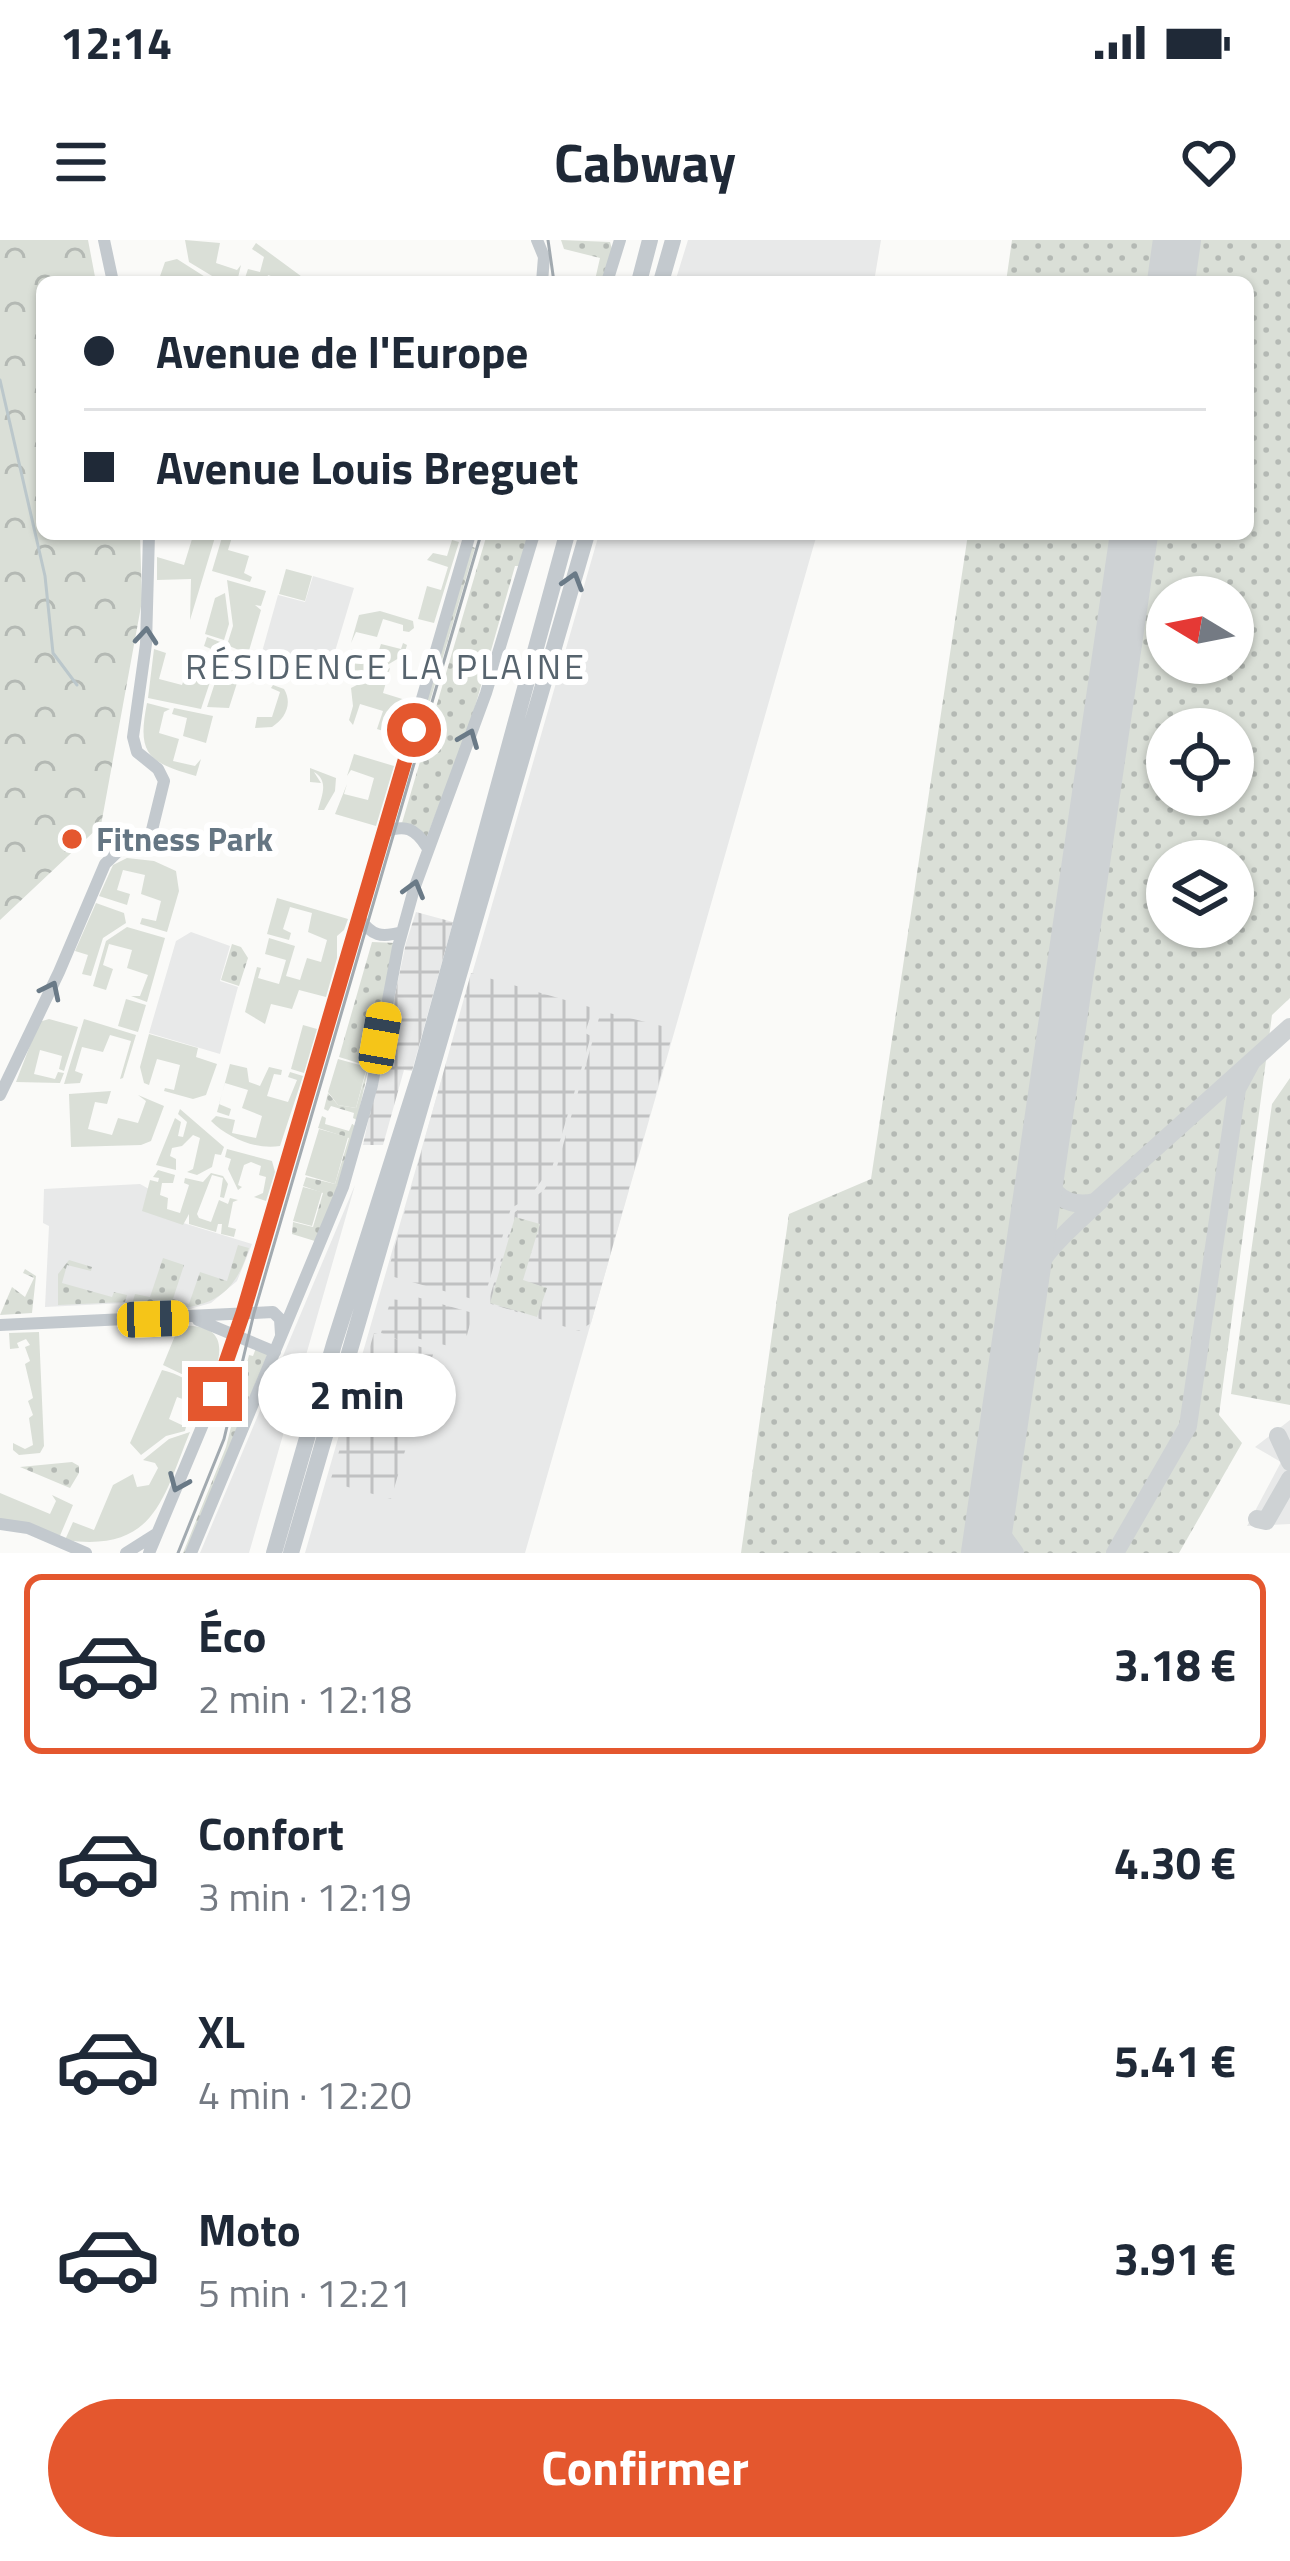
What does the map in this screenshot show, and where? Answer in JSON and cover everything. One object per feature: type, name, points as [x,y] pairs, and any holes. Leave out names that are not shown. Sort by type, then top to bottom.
[{"type":"highway","points":[[641,276],[650,240]]},
{"type":"highway","points":[[663,276],[673,240]]},
{"type":"highway","points":[[274,1553],[421,1070],[565,540]]},
{"type":"highway","points":[[291,1553],[585,540]]},
{"type":"main road","points":[[104,240],[111,276]]},
{"type":"main road","points":[[537,240],[543,276]]},
{"type":"main road","points":[[609,276],[620,240]]},
{"type":"main road","points":[[0,1095],[109,858],[129,842],[151,834],[164,790],[161,774],[137,752],[133,736],[146,644],[149,540]]},
{"type":"main road","points":[[148,1553],[243,1313],[468,540]]},
{"type":"main road","points":[[190,1553],[345,1180],[372,1085],[402,932],[427,847],[486,693],[532,540]]},
{"type":"main road","points":[[384,832],[399,826],[415,830],[427,847]]},
{"type":"main road","points":[[358,918],[373,934],[383,937],[402,932]]},
{"type":"main road","points":[[0,1325],[278,1314],[281,1336]]},
{"type":"main road","points":[[191,1317],[275,1352]]},
{"type":"main road","points":[[0,1524],[28,1528],[86,1553]]},
{"type":"main road","points":[[126,1553],[157,1534]]},
{"type":"shaded area","points":[[688,240],[881,240],[875,276],[677,276]]},
{"type":"shaded area","points":[[597,540],[815,540],[525,1553],[305,1553]]},
{"type":"shaded area","points":[[313,576],[354,588],[327,678],[318,684],[267,669],[260,659],[278,595],[305,602]]},
{"type":"shaded area","points":[[416,912],[453,922],[412,1071],[404,1070],[383,1145],[363,1145],[406,943]]},
{"type":"shaded area","points":[[191,932],[230,946],[220,981],[238,987],[220,1054],[149,1033],[176,941]]},
{"type":"shaded area","points":[[471,973],[593,1008],[585,1033],[591,1036],[549,1178],[544,1177],[529,1198],[511,1208],[483,1302],[387,1275]]},
{"type":"shaded area","points":[[601,1011],[674,1029],[591,1323],[579,1331],[488,1303],[515,1212],[544,1190],[556,1170]]},
{"type":"shaded area","points":[[140,1184],[149,1189],[144,1211],[252,1244],[237,1281],[211,1303],[186,1310],[150,1311],[126,1303],[45,1307],[49,1226],[43,1223],[44,1189]]},
{"type":"shaded area","points":[[355,1185],[249,1553],[200,1553]]},
{"type":"shaded area","points":[[413,1296],[473,1313],[467,1335],[453,1347],[416,1338],[414,1345],[434,1351],[391,1499],[330,1482],[374,1333],[399,1340],[381,1333],[391,1299],[406,1301]]},
{"type":"shaded area","points":[[1290,1420],[1290,1524],[1247,1526],[1281,1462],[1255,1447]]},
{"type":"green space","points":[[0,240],[88,240],[95,276],[36,276],[36,540],[140,540],[142,601],[101,825],[0,920]]},
{"type":"green space","points":[[185,240],[220,243],[216,263],[237,270],[241,265],[238,276],[212,276],[189,262]]},
{"type":"green space","points":[[561,240],[610,242],[605,276],[596,276],[600,258],[564,249]]},
{"type":"green space","points":[[1012,240],[1290,240],[1290,998],[1272,1015],[1219,1415],[1242,1443],[1179,1553],[741,1553],[789,1214],[871,1179],[967,540],[1254,540],[1254,276],[1007,276]]},
{"type":"green space","points":[[256,243],[301,276],[246,276],[248,269],[260,272],[264,257],[252,249]]},
{"type":"green space","points":[[177,259],[204,276],[160,276],[165,262]]},
{"type":"green space","points":[[192,540],[214,540],[190,620],[191,579],[157,580],[157,557],[184,565]]},
{"type":"green space","points":[[221,540],[231,540],[228,550],[249,556],[244,573],[252,577],[250,582],[212,571]]},
{"type":"green space","points":[[452,540],[459,542],[434,623],[418,619],[427,586],[441,590],[448,567],[427,560],[433,553],[447,556]]},
{"type":"green space","points":[[485,540],[528,540],[520,566],[515,566],[469,728],[426,839],[402,823]]},
{"type":"green space","points":[[471,546],[475,548],[390,825]]},
{"type":"green space","points":[[286,569],[312,576],[305,601],[279,594]]},
{"type":"green space","points":[[227,580],[266,591],[261,606],[255,605],[261,610],[248,654],[227,645],[233,626]]},
{"type":"green space","points":[[225,593],[229,624],[224,640],[205,634],[215,598]]},
{"type":"green space","points":[[380,611],[413,621],[414,628],[403,631],[403,625],[383,619],[377,637],[356,632],[351,643],[359,615]]},
{"type":"green space","points":[[207,637],[223,643],[201,709],[148,698],[154,649],[166,653],[159,679],[182,685],[189,665],[209,671],[216,651],[204,646]]},
{"type":"green space","points":[[403,643],[407,645],[404,655],[357,683],[351,682],[345,672],[351,649],[357,650],[356,656],[375,662],[381,644],[401,649]]},
{"type":"green space","points":[[226,649],[245,658],[229,708],[207,707]]},
{"type":"green space","points":[[390,668],[383,693],[412,702],[396,757],[399,736],[377,729],[383,711],[360,704],[353,725],[349,720],[351,688]]},
{"type":"green space","points":[[273,685],[284,689],[286,711],[272,727],[255,728],[257,717],[272,717],[280,692]]},
{"type":"green space","points":[[147,703],[170,709],[164,712],[159,733],[179,739],[173,761],[195,766],[201,759],[196,776],[166,766],[149,753],[144,734]]},
{"type":"green space","points":[[174,708],[213,716],[206,743],[183,736],[187,718],[172,714]]},
{"type":"green space","points":[[354,754],[394,766],[376,826],[335,814],[347,784],[344,794],[368,800],[374,778],[351,770],[347,776]]},
{"type":"green space","points":[[310,768],[336,778],[335,791],[324,810],[318,810],[322,780],[314,772],[321,783],[310,782]]},
{"type":"green space","points":[[127,858],[154,861],[176,871],[179,891],[167,932],[140,924],[142,918],[156,921],[161,901],[141,894],[145,875],[123,870],[117,890],[130,894],[127,905],[99,896],[113,865]]},
{"type":"green space","points":[[277,898],[348,919],[337,936],[337,958],[326,997],[299,990],[292,1009],[271,1004],[265,1024],[245,1012],[257,967],[261,968],[258,978],[279,984],[286,960],[265,954],[269,938],[295,946],[286,976],[300,980],[307,958],[321,962],[327,940],[308,932],[312,913],[290,907],[283,929],[291,933],[289,940],[267,934]]},
{"type":"green space","points":[[96,903],[124,913],[126,923],[103,938],[91,976],[82,974],[88,955],[75,951]]},
{"type":"green space","points":[[127,927],[165,938],[147,1002],[131,996],[140,996],[148,975],[127,968],[132,950],[109,944],[103,965],[113,969],[106,990],[93,986],[106,941]]},
{"type":"green space","points":[[372,942],[396,943],[357,1120],[354,1113],[331,1106],[324,1109],[328,1093],[338,1105],[356,1108],[368,1066],[339,1057]]},
{"type":"green space","points":[[232,944],[241,947],[248,958],[239,986],[221,980]]},
{"type":"green space","points":[[126,999],[146,1005],[138,1032],[118,1026]]},
{"type":"green space","points":[[49,1019],[78,1027],[64,1071],[59,1069],[62,1056],[40,1050],[34,1074],[55,1079],[58,1072],[64,1073],[60,1083],[16,1082],[39,1022]]},
{"type":"green space","points":[[84,1019],[136,1035],[123,1078],[131,1041],[110,1035],[103,1052],[82,1047],[75,1071],[83,1074],[80,1083],[64,1084]]},
{"type":"green space","points":[[303,1025],[317,1029],[304,1073],[291,1069]]},
{"type":"green space","points":[[149,1034],[198,1048],[196,1057],[217,1064],[206,1095],[193,1099],[164,1091],[174,1090],[180,1065],[157,1059],[149,1085],[144,1083],[140,1067]]},
{"type":"green space","points":[[338,1059],[367,1067],[356,1108],[338,1105],[328,1092]]},
{"type":"green space","points":[[230,1064],[247,1068],[249,1082],[260,1086],[269,1067],[282,1070],[281,1075],[274,1074],[267,1096],[288,1102],[297,1080],[288,1077],[290,1072],[303,1076],[280,1146],[243,1141],[211,1121],[216,1116],[235,1120],[232,1133],[256,1138],[262,1116],[242,1108],[248,1090],[225,1083],[222,1093]]},
{"type":"green space","points":[[1290,1078],[1290,1405],[1231,1394],[1272,1104]]},
{"type":"green space","points":[[111,1091],[107,1104],[95,1102],[88,1129],[112,1135],[118,1118],[138,1123],[146,1101],[138,1095],[164,1106],[151,1141],[71,1147],[69,1094]]},
{"type":"green space","points":[[219,1104],[231,1109],[229,1116],[217,1112]]},
{"type":"green space","points":[[180,1109],[224,1147],[221,1155],[215,1154],[212,1167],[197,1175],[187,1172],[193,1169],[200,1138],[193,1135],[172,1148],[176,1170],[156,1165],[175,1118],[181,1122],[178,1136],[183,1137],[187,1122],[178,1114]]},
{"type":"green space","points":[[322,1116],[325,1124],[349,1131],[352,1124],[358,1128],[318,1242],[292,1234],[293,1222],[313,1227],[323,1193],[303,1186],[306,1177],[335,1184],[349,1138],[318,1128]]},
{"type":"green space","points":[[319,1129],[348,1137],[335,1184],[305,1175]]},
{"type":"green space","points":[[227,1149],[272,1161],[275,1172],[266,1201],[254,1197],[263,1193],[266,1177],[259,1175],[261,1166],[244,1165],[238,1190],[228,1169]]},
{"type":"green space","points":[[158,1170],[175,1175],[173,1183],[162,1183],[160,1195],[168,1198],[167,1209],[180,1213],[189,1185],[185,1178],[203,1182],[211,1173],[223,1176],[228,1184],[224,1198],[220,1197],[223,1178],[212,1175],[197,1214],[211,1222],[219,1200],[228,1204],[230,1198],[238,1200],[233,1202],[228,1227],[236,1229],[234,1237],[221,1234],[222,1224],[216,1232],[189,1224],[189,1214],[183,1225],[142,1211],[150,1180],[158,1182],[153,1177]]},
{"type":"green space","points":[[303,1187],[322,1192],[312,1226],[293,1221]]},
{"type":"green space","points":[[515,1217],[540,1224],[523,1280],[547,1288],[537,1317],[490,1303]]},
{"type":"green space","points":[[238,1245],[249,1248],[241,1270],[219,1296],[189,1307],[130,1311],[135,1294],[150,1297],[163,1258],[184,1265],[173,1299],[189,1304],[200,1272],[227,1281]]},
{"type":"green space","points":[[69,1260],[92,1267],[91,1271],[67,1265],[62,1283],[112,1297],[114,1292],[127,1295],[125,1302],[58,1305],[58,1274]]},
{"type":"green space","points":[[25,1269],[36,1276],[32,1313],[0,1315],[12,1287],[25,1297],[34,1278],[23,1273]]},
{"type":"green space","points":[[179,1326],[198,1327],[217,1338],[218,1359],[204,1399],[190,1378],[163,1365]]},
{"type":"green space","points":[[39,1332],[44,1446],[40,1453],[19,1455],[13,1443],[25,1449],[33,1445],[28,1401],[33,1398],[25,1364],[30,1361],[25,1347],[30,1345],[26,1339],[17,1343],[19,1348],[10,1349],[9,1333]]},
{"type":"green space","points":[[256,1348],[268,1353],[183,1553],[226,1447],[249,1355]]},
{"type":"green space","points":[[162,1370],[193,1386],[196,1404],[177,1397],[169,1419],[186,1427],[185,1431],[166,1436],[141,1455],[130,1443]]},
{"type":"green space","points":[[190,1432],[163,1498],[137,1529],[95,1542],[65,1540],[73,1522],[94,1530],[113,1485],[133,1474],[137,1487],[149,1485],[158,1468],[143,1460],[169,1439]]},
{"type":"green space","points":[[72,1462],[79,1466],[79,1473],[70,1488],[20,1467]]},
{"type":"green space","points":[[0,1493],[50,1514],[56,1501],[52,1495],[73,1505],[59,1538],[0,1519]]},
{"type":"waterway","points":[[0,380],[36,537]]},
{"type":"waterway","points":[[37,540],[53,653],[77,685]]},
{"type":"taxiway","points":[[1043,1154],[1046,1176],[1056,1193],[1073,1202],[1095,1202],[1290,1027]]},
{"type":"taxiway","points":[[1115,1553],[1188,1426],[1237,1089],[1251,1063]]},
{"type":"taxiway","points":[[1020,1306],[1042,1260],[1100,1201]]},
{"type":"taxiway","points":[[1278,1436],[1290,1462]]},
{"type":"taxiway","points":[[1257,1519],[1266,1521],[1290,1479]]},
{"type":"taxiway","points":[[992,1496],[998,1529],[1015,1553]]},
{"type":"taxiway","points":[[983,1553],[985,1546]]},
{"type":"runway","points":[[1172,276],[1177,240]]},
{"type":"runway","points":[[985,1553],[1133,540]]},
{"type":"tram line","points":[[548,240],[553,276]]},
{"type":"tram line","points":[[178,1553],[224,1439],[254,1313],[479,540]]},
{"type":"place","name":"Fitness Park","points":[[72,839]]},
{"type":"district","name":"RÉSIDENCE LA PLAINE","points":[[386,666]]},
{"type":"route","points":[[215,1394],[414,730]]}]
